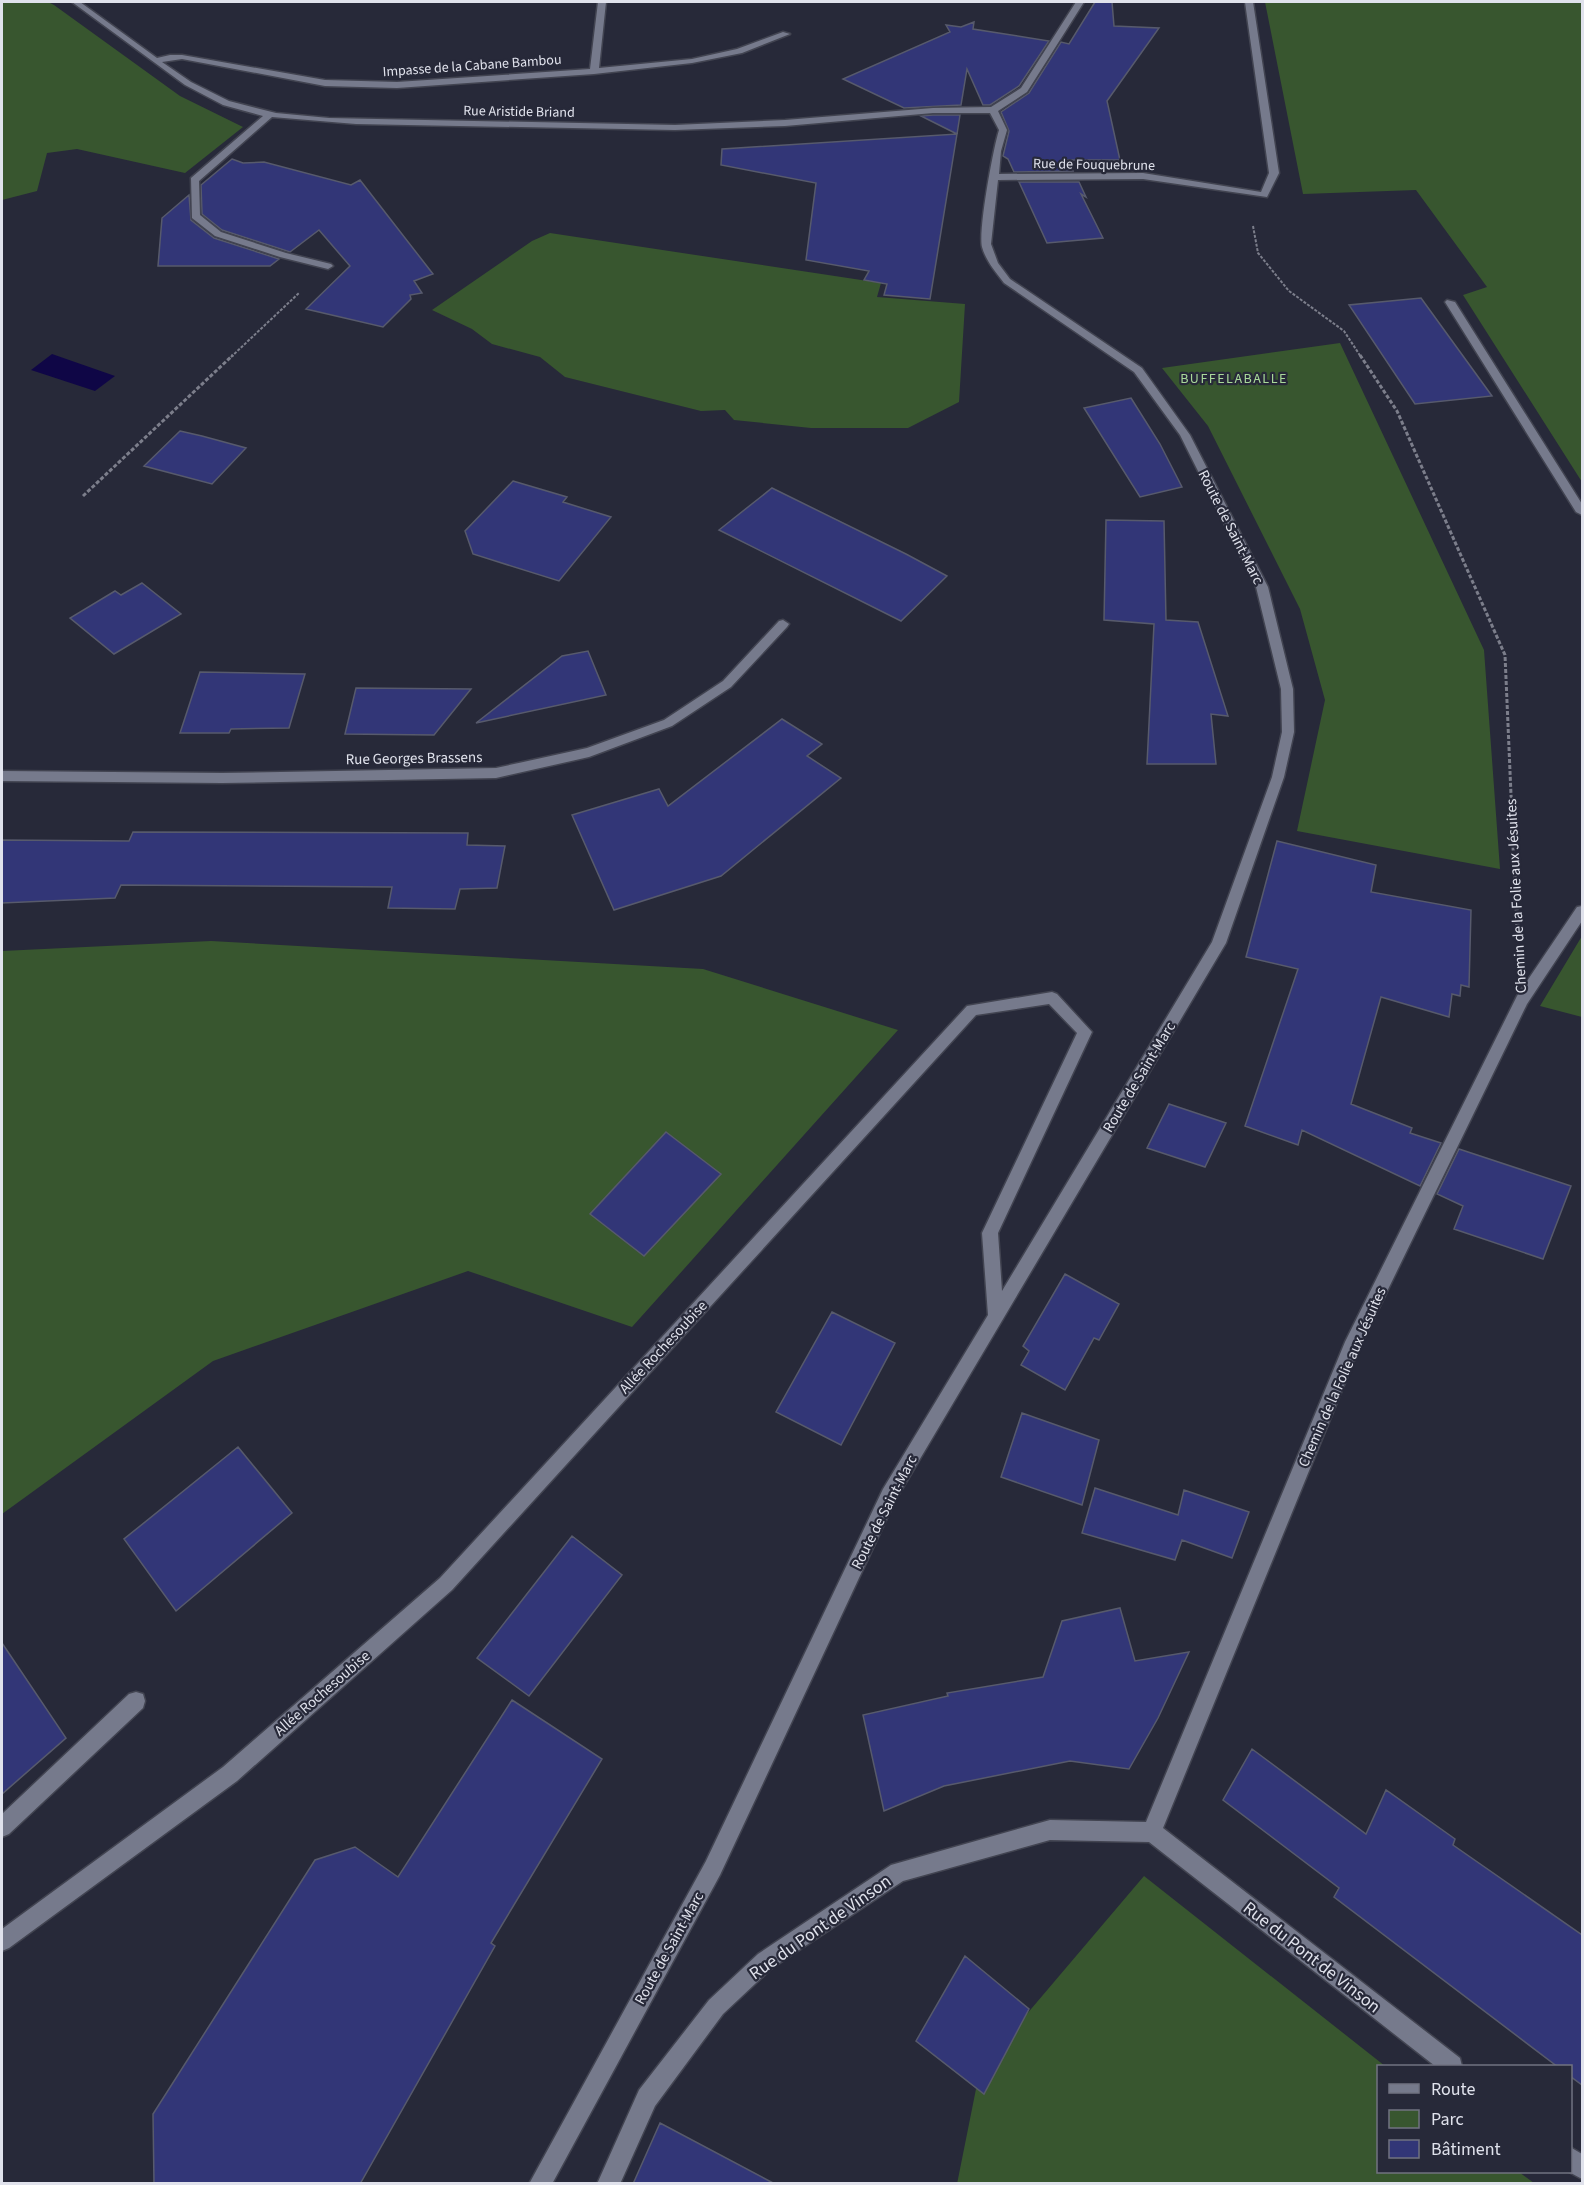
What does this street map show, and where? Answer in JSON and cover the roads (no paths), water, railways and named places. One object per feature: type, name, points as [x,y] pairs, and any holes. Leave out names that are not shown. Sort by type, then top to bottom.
[{"type":"street","name":"Rue Aristide Briand","points":[[76,2],[185,82],[226,103],[269,115],[344,121],[665,127],[755,126],[954,108],[993,110]]},
{"type":"street","points":[[594,70],[602,2]]},
{"type":"street","points":[[993,110],[1024,90],[1080,2]]},
{"type":"street","name":"Rue de Fouquebrune","points":[[995,177],[1143,176],[1264,195],[1274,173],[1249,2]]},
{"type":"street","name":"Impasse de la Cabane Bambou","points":[[157,61],[170,57],[182,57],[325,83],[364,86],[454,82],[692,61],[739,51],[786,34]]},
{"type":"street","name":"Route de Saint-Marc","points":[[540,2184],[713,1868],[889,1495],[1219,943],[1278,777],[1288,732],[1287,689],[1262,587],[1185,435],[1138,370],[1007,281],[993,263],[986,244],[997,151],[1003,130],[993,110]]},
{"type":"street","points":[[269,115],[195,180],[195,216],[218,234],[283,255],[328,266]]},
{"type":"street","points":[[1450,302],[1582,512]]},
{"type":"street","name":"Rue Georges Brassens","points":[[2,776],[222,778],[496,773],[589,752],[668,723],[727,684],[783,624]]},
{"type":"street","name":"Chemin de la Folie aux Jésuites","points":[[1152,1832],[1351,1348],[1522,1000],[1582,910]]},
{"type":"street","name":"Allée Rochesoubise","points":[[2,1941],[230,1774],[446,1584],[972,1010],[1052,998],[1085,1032],[990,1233],[996,1317]]},
{"type":"street","points":[[2,1827],[136,1701]]},
{"type":"street","name":"Rue du Pont de Vinson","points":[[608,2184],[647,2098],[716,2007],[765,1961],[898,1872],[1050,1830],[1152,1832],[1449,2065]]},
{"type":"district","name":"BUFFELABALLE","points":[[1234,378]]}]
